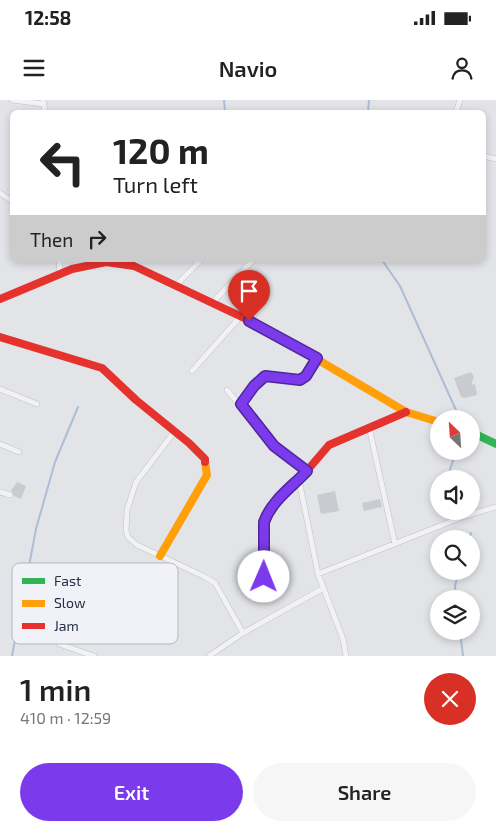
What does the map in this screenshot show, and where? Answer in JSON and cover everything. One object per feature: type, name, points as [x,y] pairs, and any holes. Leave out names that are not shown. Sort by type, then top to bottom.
[{"type":"street","points":[[12,100],[44,102]]},
{"type":"street","points":[[59,262],[60,273]]},
{"type":"street","points":[[175,286],[199,262]]},
{"type":"street","points":[[212,303],[251,262]]},
{"type":"street","points":[[0,299],[60,273],[91,264],[120,263],[134,266],[240,316],[317,358],[406,412],[430,419]]},
{"type":"street","points":[[192,371],[240,316]]},
{"type":"street","points":[[0,337],[102,368],[205,459],[208,469],[207,475],[160,556]]},
{"type":"street","points":[[241,404],[250,390],[265,376],[300,380],[306,376],[317,358]]},
{"type":"street","points":[[0,389],[37,404]]},
{"type":"street","points":[[227,390],[241,404],[274,446],[307,471]]},
{"type":"street","points":[[264,588],[264,522],[274,503],[307,471],[329,445],[406,412]]},
{"type":"street","points":[[369,427],[394,544]]},
{"type":"street","points":[[175,431],[136,482],[127,510],[125,524],[126,532],[132,542],[175,563]]},
{"type":"street","points":[[480,435],[496,444]]},
{"type":"street","points":[[0,444],[19,452]]},
{"type":"street","points":[[298,480],[322,589],[343,639],[346,656]]},
{"type":"street","points":[[0,492],[10,496]]},
{"type":"street","points":[[318,574],[465,516],[496,508]]},
{"type":"street","points":[[178,564],[215,583],[243,633]]},
{"type":"street","points":[[209,656],[243,633],[322,589]]},
{"type":"street","points":[[59,644],[94,656]]},
{"type":"building","points":[[471,372],[474,377],[471,385],[475,384],[477,395],[461,397],[454,378]]},
{"type":"building","points":[[17,482],[26,486],[21,499],[14,496],[11,491]]},
{"type":"building","points":[[335,491],[339,511],[321,514],[317,495]]},
{"type":"building","points":[[380,499],[382,507],[364,511],[362,503]]},
{"type":"waterway","points":[[224,100],[225,110]]},
{"type":"waterway","points":[[368,110],[369,100]]},
{"type":"waterway","points":[[383,262],[400,286],[456,410]]},
{"type":"waterway","points":[[30,563],[36,529],[55,462],[78,407]]},
{"type":"waterway","points":[[450,470],[453,460]]},
{"type":"waterway","points":[[455,590],[457,580]]},
{"type":"waterway","points":[[461,640],[463,656]]},
{"type":"waterway","points":[[12,656],[14,644]]},
{"type":"traffic: fast","points":[[480,436],[496,444]]},
{"type":"traffic: slow","points":[[288,342],[406,412],[430,419]]},
{"type":"traffic: slow","points":[[160,556],[207,475],[205,462]]},
{"type":"traffic: jam","points":[[0,299],[72,269],[106,262],[134,266],[259,325],[288,342]]},
{"type":"traffic: jam","points":[[0,337],[102,368],[136,400],[189,443],[205,459],[205,462]]},
{"type":"traffic: jam","points":[[264,588],[264,522],[275,503],[299,480],[329,445],[406,412]]},
{"type":"route","points":[[249,321],[317,358],[303,379],[265,376],[247,394],[241,404],[274,446],[307,471],[274,503],[267,514],[264,522],[264,577]]}]
